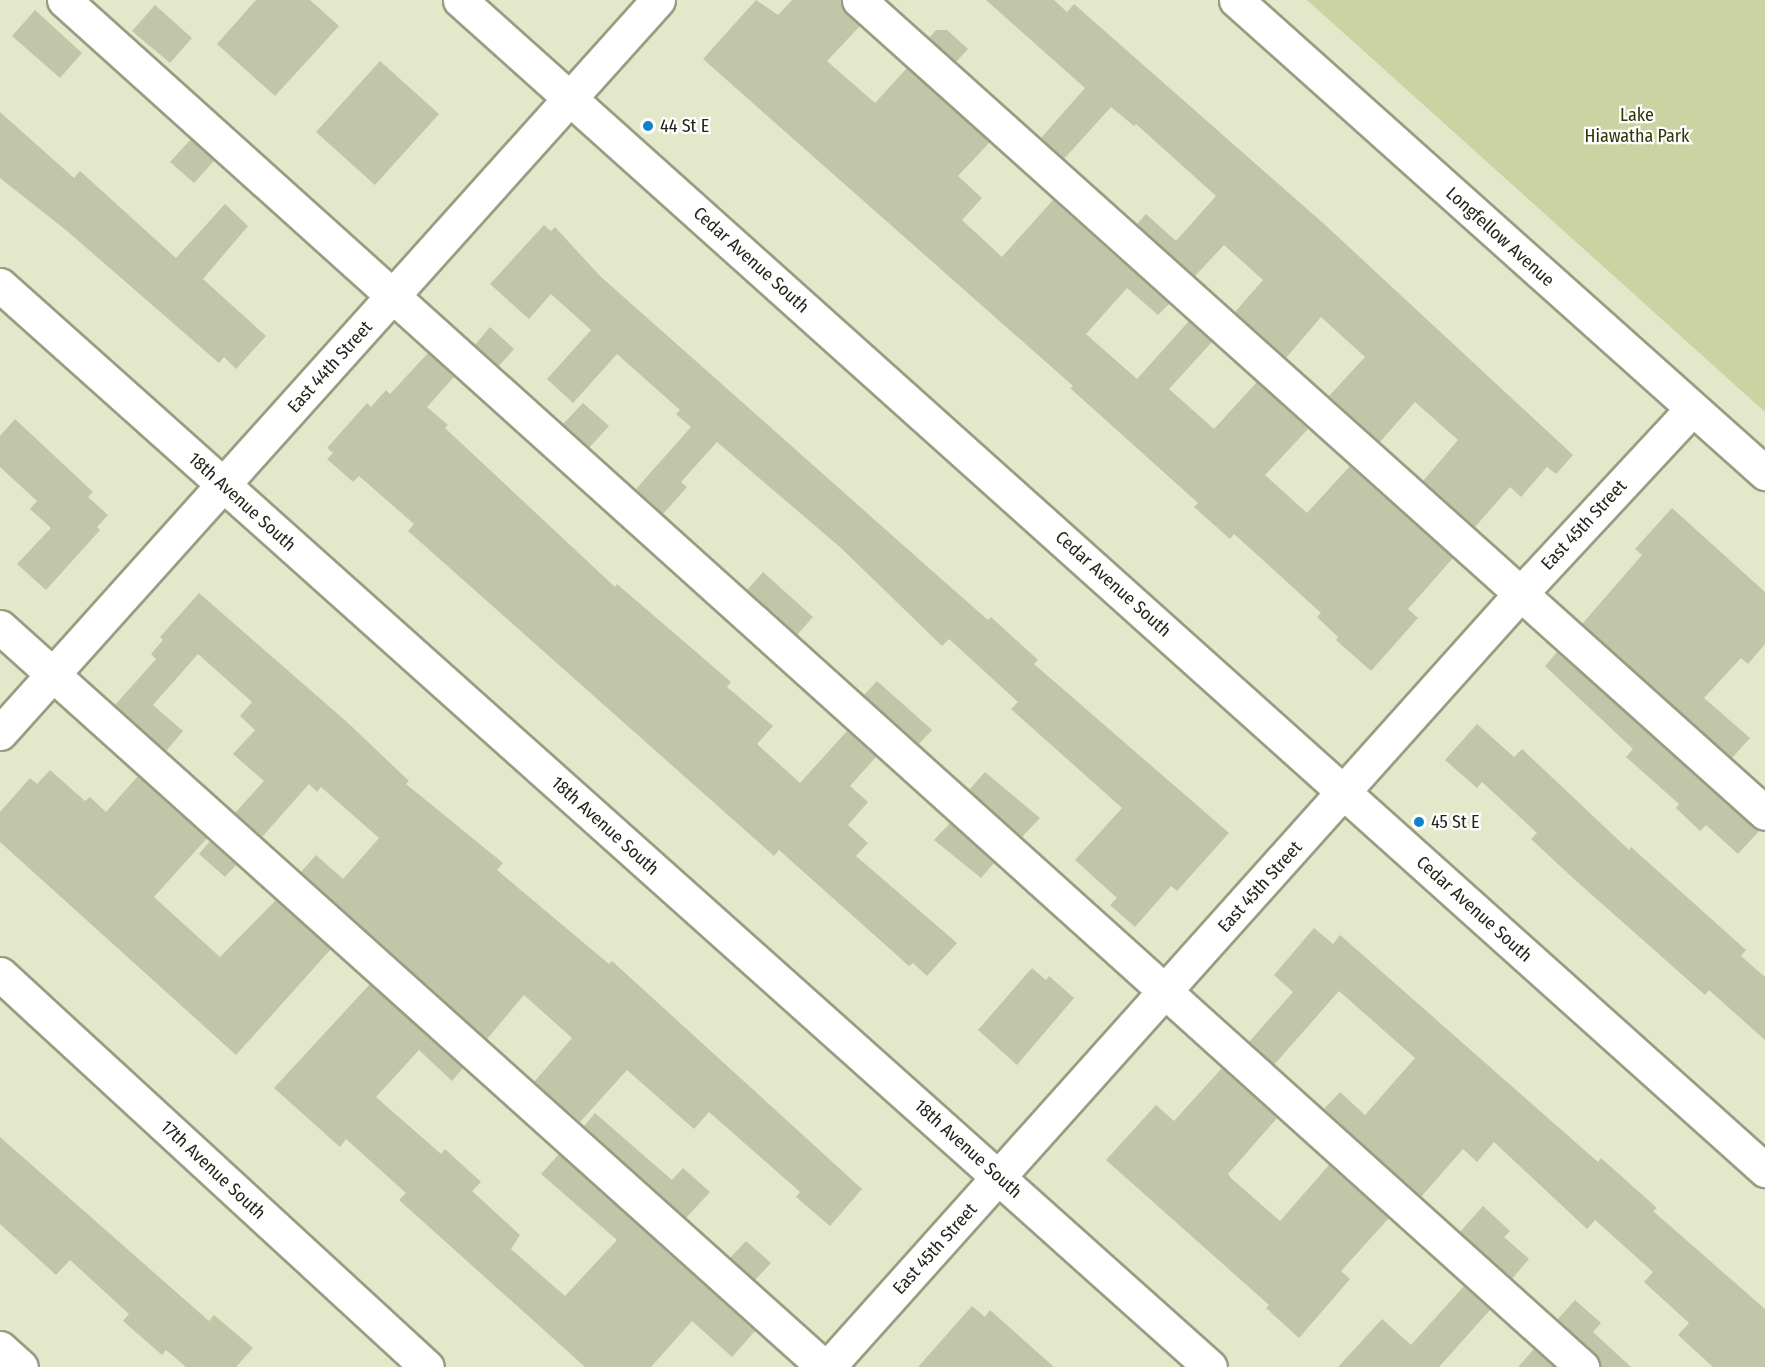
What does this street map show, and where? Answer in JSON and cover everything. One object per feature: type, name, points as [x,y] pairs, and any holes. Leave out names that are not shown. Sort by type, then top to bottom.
[{"type":"street","points":[[64,0],[1582,1367]]},
{"type":"street","name":"Cedar Avenue South","points":[[460,0],[1765,1170]]},
{"type":"street","name":"East 44th Street","points":[[0,733],[658,0]]},
{"type":"street","points":[[860,0],[1765,813]]},
{"type":"street","name":"Longfellow Avenue","points":[[1236,0],[1765,473]]},
{"type":"street","name":"18th Avenue South","points":[[0,285],[1210,1367]]},
{"type":"street","name":"East 45th Street","points":[[826,1367],[1165,993],[1520,594],[1692,408]]},
{"type":"street","points":[[0,627],[826,1367]]},
{"type":"street","name":"17th Avenue South","points":[[0,974],[427,1367]]},
{"type":"street","points":[[0,1348],[21,1367]]},
{"type":"green space","name":"Lake Hiawatha Park","points":[[1307,0],[1765,0],[1765,412]]},
{"type":"building","points":[[256,0],[310,0],[339,26],[275,96],[217,44]]},
{"type":"building","points":[[756,0],[778,15],[792,0],[841,0],[846,14],[860,26],[827,61],[875,103],[907,68],[990,142],[958,176],[982,198],[962,220],[1002,257],[1053,200],[1169,304],[1158,315],[1127,288],[1086,334],[1137,379],[1189,321],[1212,342],[1169,389],[1214,429],[1257,382],[1308,429],[1265,475],[1307,513],[1350,466],[1453,558],[1408,609],[1418,618],[1371,671],[1336,640],[1338,637],[1317,617],[1321,613],[1234,534],[1230,539],[1194,507],[1198,503],[1070,388],[1073,386],[703,59]]},
{"type":"building","points":[[986,0],[1054,0],[1067,12],[1074,4],[1323,223],[1573,455],[1556,474],[1547,467],[1521,497],[1510,487],[1475,527],[1423,481],[1458,440],[1415,402],[1380,442],[1329,396],[1365,357],[1321,317],[1286,358],[1235,312],[1263,280],[1224,245],[1195,276],[1137,224],[1146,214],[1176,241],[1216,196],[1136,124],[1134,126],[1111,107],[1064,159],[1041,138],[1085,88]]},
{"type":"building","points":[[155,5],[192,38],[170,63],[132,31]]},
{"type":"building","points":[[35,10],[82,53],[60,78],[12,36]]},
{"type":"building","points":[[936,30],[947,30],[968,49],[956,62],[929,38]]},
{"type":"building","points":[[380,61],[439,114],[375,185],[316,132]]},
{"type":"building","points":[[0,112],[74,178],[80,171],[176,258],[225,204],[248,226],[203,279],[266,336],[236,369],[224,357],[219,363],[67,231],[0,178]]},
{"type":"building","points":[[191,139],[214,161],[194,183],[170,162]]},
{"type":"building","points":[[544,225],[551,231],[555,227],[600,276],[988,620],[991,617],[1038,660],[1034,664],[1229,833],[1177,891],[1171,886],[1135,927],[1110,905],[1117,898],[1075,860],[1122,808],[1011,709],[1018,702],[949,639],[942,646],[841,548],[717,442],[681,482],[687,487],[663,514],[636,489],[691,427],[676,414],[680,410],[617,354],[573,403],[547,379],[591,330],[551,294],[529,319],[490,284]]},
{"type":"building","points":[[490,327],[514,349],[499,366],[475,345]]},
{"type":"building","points":[[428,353],[454,377],[427,407],[448,425],[445,428],[615,587],[617,584],[731,682],[727,687],[773,726],[757,744],[800,783],[847,731],[876,757],[850,786],[868,802],[848,825],[868,843],[856,856],[957,943],[927,976],[913,963],[909,966],[779,850],[774,856],[408,531],[414,524],[359,476],[353,482],[327,459],[333,453],[327,448],[367,403],[371,407],[386,390],[390,394]]},
{"type":"building","points":[[583,403],[609,426],[589,448],[563,424]]},
{"type":"building","points":[[15,419],[93,492],[88,497],[108,515],[97,527],[100,530],[46,590],[17,564],[51,528],[30,509],[37,501],[0,467],[0,436]]},
{"type":"building","points":[[1672,508],[1765,592],[1765,644],[1748,664],[1741,658],[1704,698],[1750,738],[1732,758],[1582,624],[1642,555],[1635,549]]},
{"type":"building","points":[[763,572],[813,617],[797,635],[747,590]]},
{"type":"building","points":[[199,593],[347,722],[409,781],[406,784],[503,863],[497,870],[609,964],[612,961],[862,1189],[830,1226],[796,1197],[800,1192],[709,1112],[694,1129],[627,1070],[580,1122],[534,1082],[572,1038],[524,995],[487,1039],[301,872],[316,855],[343,879],[379,838],[321,787],[317,792],[309,784],[262,837],[235,813],[264,781],[233,754],[255,730],[240,716],[252,702],[198,654],[153,705],[183,731],[166,751],[115,705],[156,659],[151,654],[163,640],[160,637]]},
{"type":"building","points":[[1557,652],[1759,831],[1738,854],[1706,825],[1700,831],[1676,808],[1679,804],[1626,757],[1633,749],[1545,666]]},
{"type":"building","points":[[877,681],[932,730],[919,744],[864,695]]},
{"type":"building","points":[[1477,724],[1514,757],[1522,749],[1629,850],[1631,847],[1746,950],[1741,956],[1765,977],[1765,1040],[1709,990],[1705,995],[1574,879],[1531,839],[1537,833],[1482,782],[1477,788],[1445,760]]},
{"type":"building","points":[[50,770],[85,801],[90,797],[106,812],[138,776],[207,838],[154,897],[220,957],[276,900],[331,949],[236,1055],[0,842],[0,812],[30,778],[37,784]]},
{"type":"building","points":[[985,772],[1040,818],[1022,837],[969,790]]},
{"type":"building","points":[[950,823],[994,863],[981,878],[934,840]]},
{"type":"building","points":[[210,841],[236,865],[225,877],[199,854]]},
{"type":"building","points":[[1314,928],[1333,944],[1340,935],[1598,1162],[1601,1158],[1657,1208],[1653,1211],[1765,1309],[1765,1367],[1713,1367],[1678,1335],[1689,1323],[1644,1282],[1653,1272],[1595,1220],[1587,1229],[1494,1142],[1477,1162],[1463,1149],[1421,1197],[1324,1109],[1340,1092],[1365,1115],[1415,1058],[1339,991],[1274,1065],[1249,1042],[1293,992],[1274,975]]},
{"type":"building","points":[[1032,968],[1046,980],[1049,976],[1074,998],[1017,1065],[978,1030]]},
{"type":"building","points":[[370,984],[463,1068],[452,1081],[419,1050],[376,1097],[441,1154],[445,1149],[481,1182],[472,1191],[520,1235],[511,1249],[565,1296],[617,1240],[541,1174],[559,1154],[755,1331],[732,1357],[692,1321],[651,1367],[585,1367],[399,1200],[406,1193],[346,1139],[340,1147],[274,1088]]},
{"type":"building","points":[[1222,1068],[1277,1118],[1228,1174],[1232,1179],[1280,1221],[1329,1165],[1389,1218],[1341,1271],[1350,1279],[1299,1338],[1266,1308],[1269,1305],[1106,1160],[1156,1105],[1174,1121]]},
{"type":"building","points":[[595,1113],[672,1180],[683,1168],[710,1192],[686,1218],[584,1126]]},
{"type":"building","points":[[0,1137],[209,1321],[214,1315],[253,1348],[236,1367],[186,1367],[166,1350],[162,1355],[123,1321],[129,1314],[70,1260],[56,1275],[0,1224]]},
{"type":"building","points":[[1483,1206],[1510,1231],[1504,1237],[1529,1259],[1512,1279],[1460,1232]]},
{"type":"building","points":[[746,1241],[771,1263],[755,1280],[730,1258]]},
{"type":"building","points":[[1464,1286],[1490,1310],[1439,1367],[1338,1367],[1382,1319],[1411,1345]]},
{"type":"building","points":[[1575,1300],[1601,1323],[1593,1332],[1631,1367],[1600,1367],[1595,1353],[1557,1320]]},
{"type":"building","points":[[972,1306],[985,1317],[990,1310],[1054,1367],[918,1367]]},
{"type":"building","points":[[1534,1349],[1554,1367],[1518,1367]]},
{"type":"place","name":"44 St E","points":[[648,126]]},
{"type":"place","name":"45 St E","points":[[1419,822]]}]
